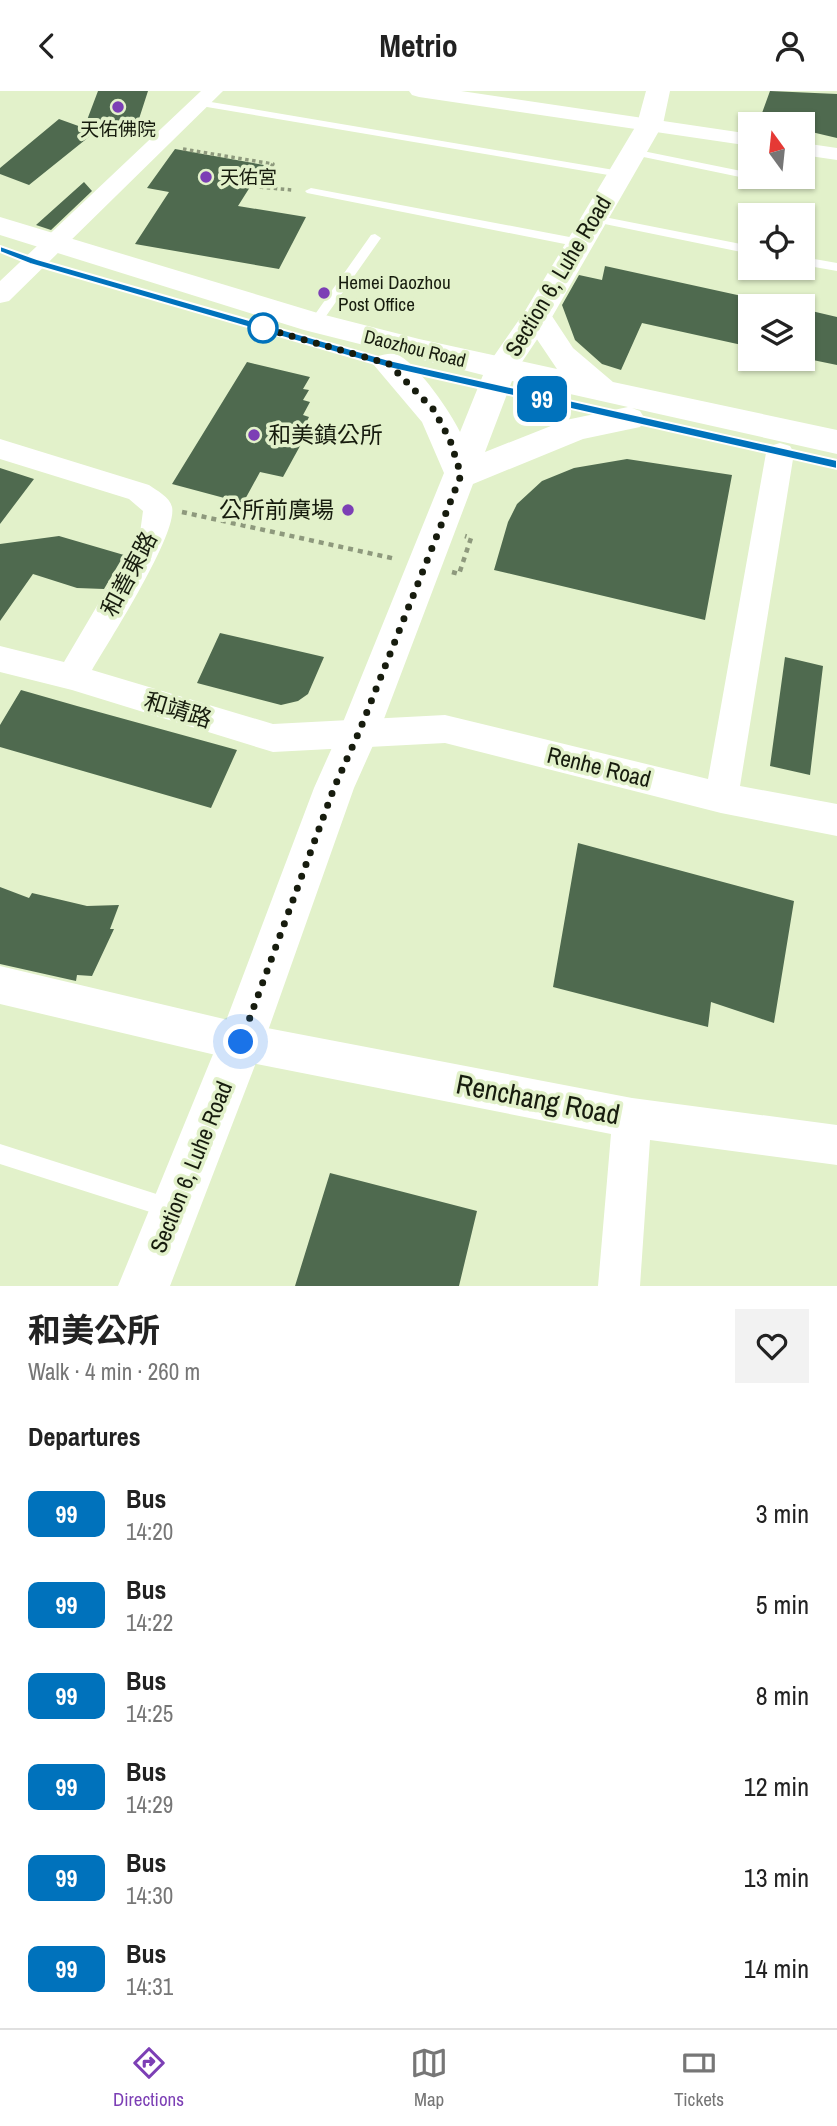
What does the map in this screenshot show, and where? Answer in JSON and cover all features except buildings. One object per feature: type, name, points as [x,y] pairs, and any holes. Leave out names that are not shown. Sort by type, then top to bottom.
[{"type":"main road","name":"Section 6, Luhe Road","points":[[144,1286],[241,1042],[334,788],[359,732],[497,378],[537,317],[650,124],[658,91]]},
{"type":"main road","name":"Daozhou Road","points":[[0,226],[43,253],[389,364],[610,390],[837,442]]},
{"type":"main road","name":"Daozhou Road","points":[[0,249],[43,253],[315,323],[629,419],[837,464]]},
{"type":"main road","points":[[537,317],[555,348],[576,371],[610,390]]},
{"type":"main road","points":[[389,364],[434,410],[450,440],[461,475],[578,428],[629,419]]},
{"type":"street","points":[[419,91],[738,138]]},
{"type":"street","points":[[0,295],[206,97]]},
{"type":"street","points":[[816,151],[837,154]]},
{"type":"street","name":"和善東路","points":[[0,449],[127,487],[139,492],[158,507],[155,534],[72,677]]},
{"type":"street","points":[[722,798],[780,453]]},
{"type":"street","name":"和靖路","points":[[0,659],[72,677],[273,738],[359,732]]},
{"type":"street","name":"Renhe Road","points":[[359,732],[445,729],[722,798],[837,820]]},
{"type":"street","name":"Renchang Road","points":[[0,985],[241,1042],[632,1118],[837,1145]]},
{"type":"street","points":[[619,1286],[632,1118]]},
{"type":"lane","points":[[206,97],[627,163],[738,175]]},
{"type":"lane","points":[[311,191],[580,243]]},
{"type":"lane","points":[[594,219],[738,247]]},
{"type":"lane","points":[[315,323],[375,238]]},
{"type":"lane","points":[[815,263],[837,267]]},
{"type":"lane","points":[[0,1154],[174,1209]]},
{"type":"path","points":[[156,144],[273,164],[259,187],[311,191]]},
{"type":"path","points":[[158,507],[354,549]]},
{"type":"path","points":[[459,574],[471,538]]},
{"type":"bus line","name":"99","points":[[0,249],[34,262],[389,364],[837,464]]},
{"type":"place","name":"天佑佛院","points":[[118,107]]},
{"type":"place","name":"天佑宮","points":[[206,177]]},
{"type":"place","name":"Hemei Daozhou Post Office","points":[[324,293]]},
{"type":"place","name":"和美鎮公所","points":[[254,435]]},
{"type":"place","name":"公所前廣場","points":[[348,510]]},
{"type":"route","points":[[241,1042],[334,788],[359,732],[461,475],[450,440],[434,410],[389,364],[260,327],[263,328]]}]
